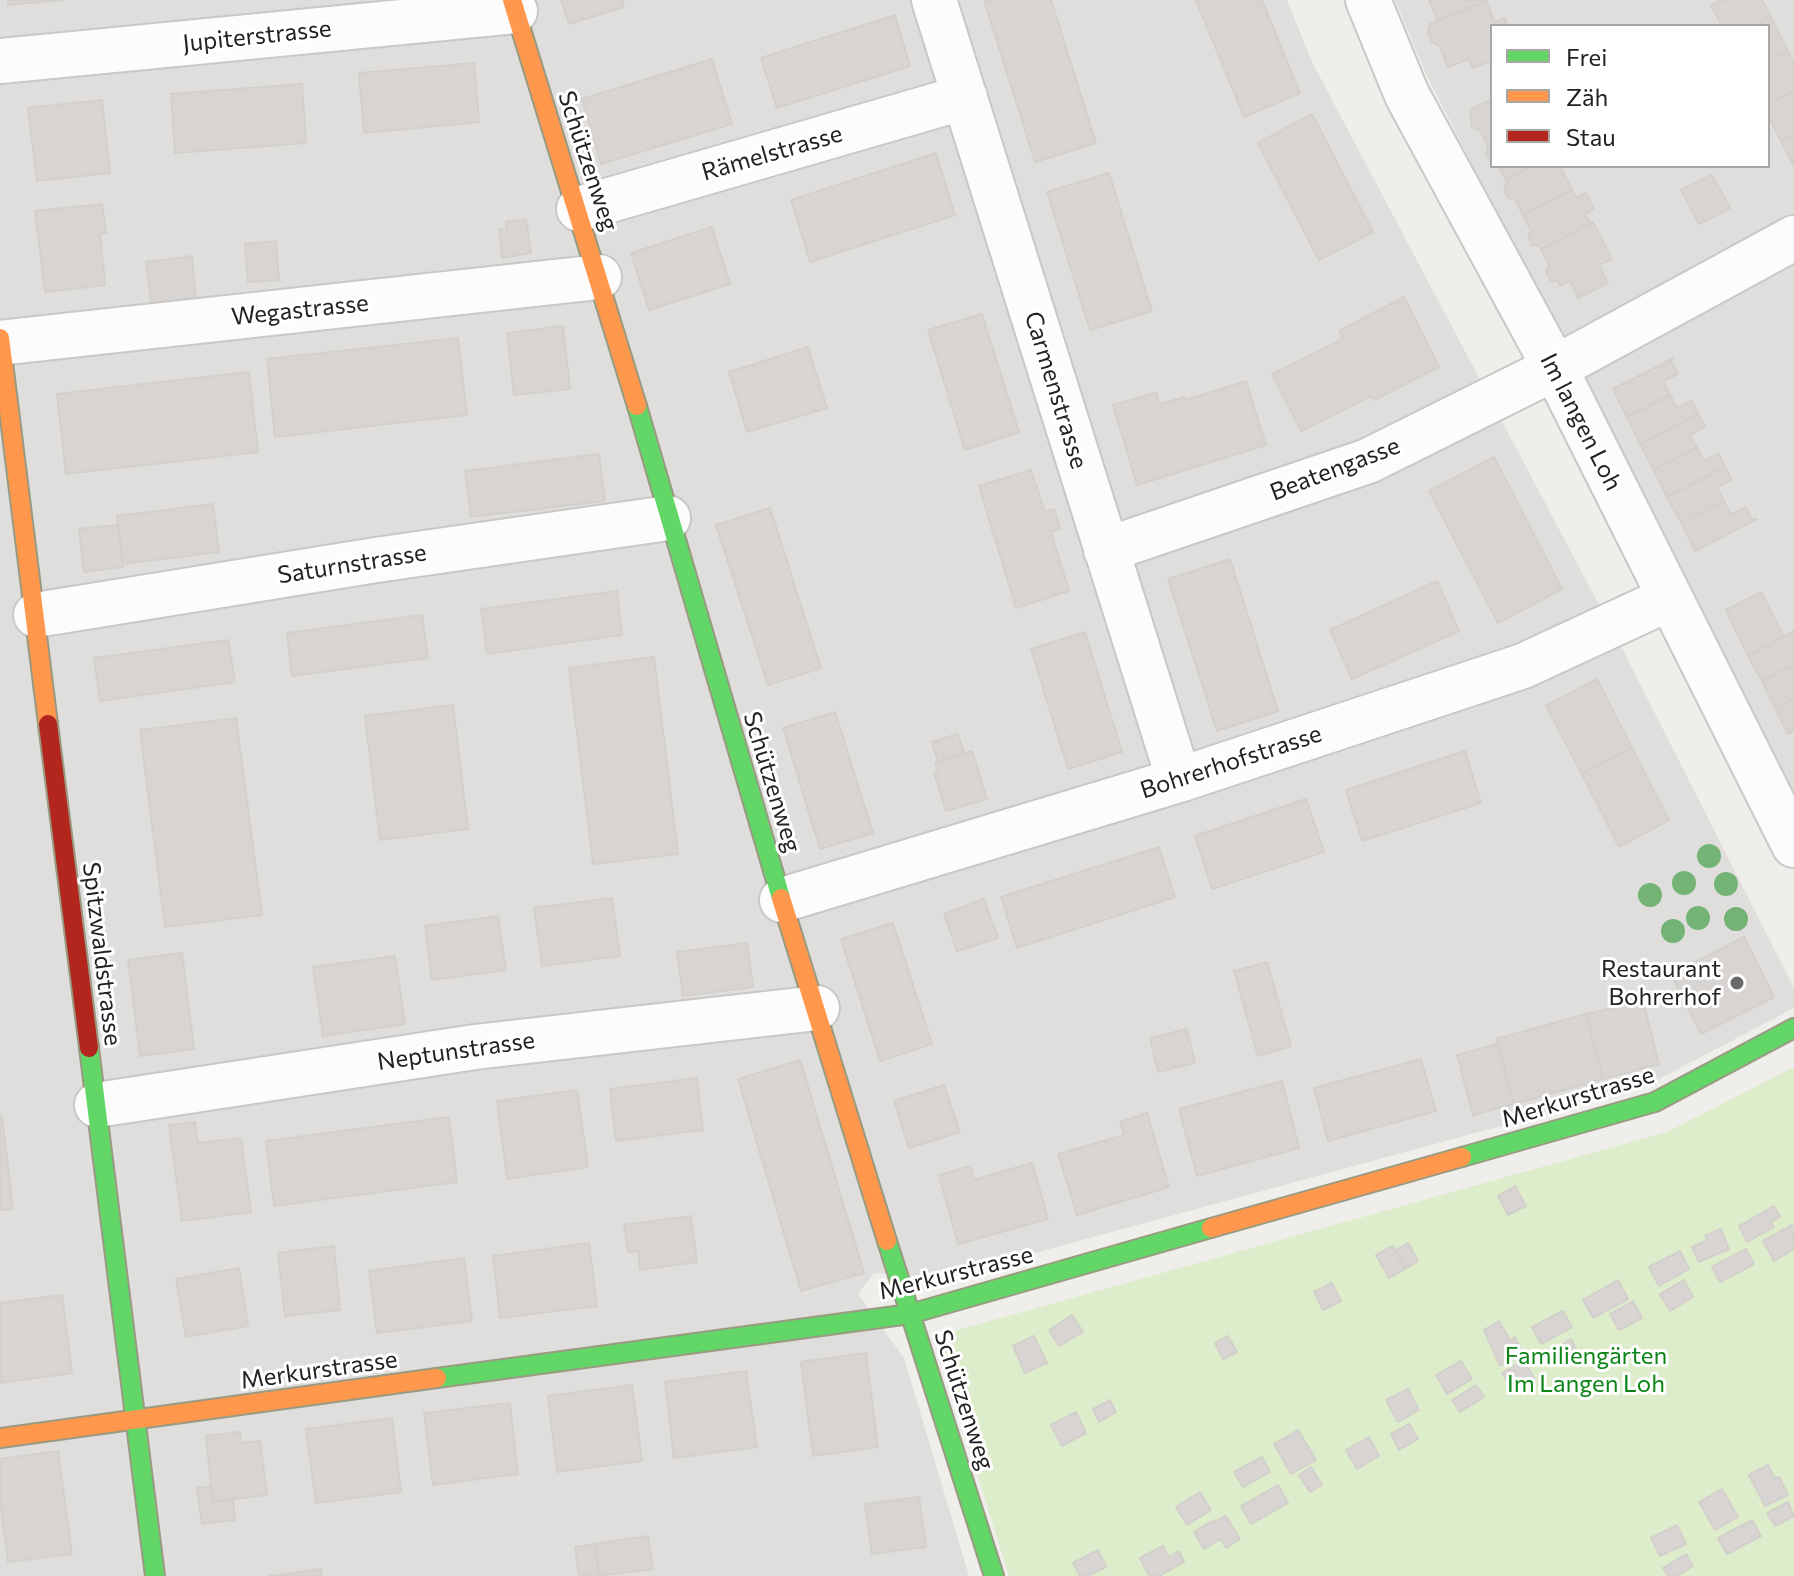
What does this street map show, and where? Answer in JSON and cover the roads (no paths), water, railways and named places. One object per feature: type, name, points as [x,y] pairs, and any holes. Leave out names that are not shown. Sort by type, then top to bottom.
[{"type":"street","name":"Carmenstrasse","points":[[934,0],[1179,780]]},
{"type":"street","name":"Im langen Loh","points":[[1368,0],[1407,95],[1555,368],[1794,845]]},
{"type":"street","name":"Jupiterstrasse","points":[[0,61],[513,6]]},
{"type":"street","name":"Schützenweg","points":[[513,6],[579,209],[782,900],[994,1576]]},
{"type":"street","name":"Rämelstrasse","points":[[579,209],[965,97]]},
{"type":"street","name":"Beatengasse","points":[[1106,550],[1368,461],[1555,368],[1794,238]]},
{"type":"street","name":"Wegastrasse","points":[[0,341],[599,277]]},
{"type":"street","name":"Spitzwaldstrasse","points":[[0,341],[155,1576]]},
{"type":"street","name":"Saturnstrasse","points":[[36,615],[376,560],[668,518]]},
{"type":"street","name":"Bohrerhofstrasse","points":[[782,900],[1179,780],[1523,666],[1670,598]]},
{"type":"street","name":"Neptunstrasse","points":[[97,1105],[475,1047],[817,1008]]},
{"type":"street","name":"Merkurstrasse","points":[[0,1438],[910,1314],[1655,1102],[1794,1028]]},
{"type":"place","name":"Restaurant Bohrerhof","points":[[1737,983]]},
{"type":"park label","name":"Familiengärten Im Langen Loh","points":[[1586,1370]]}]
